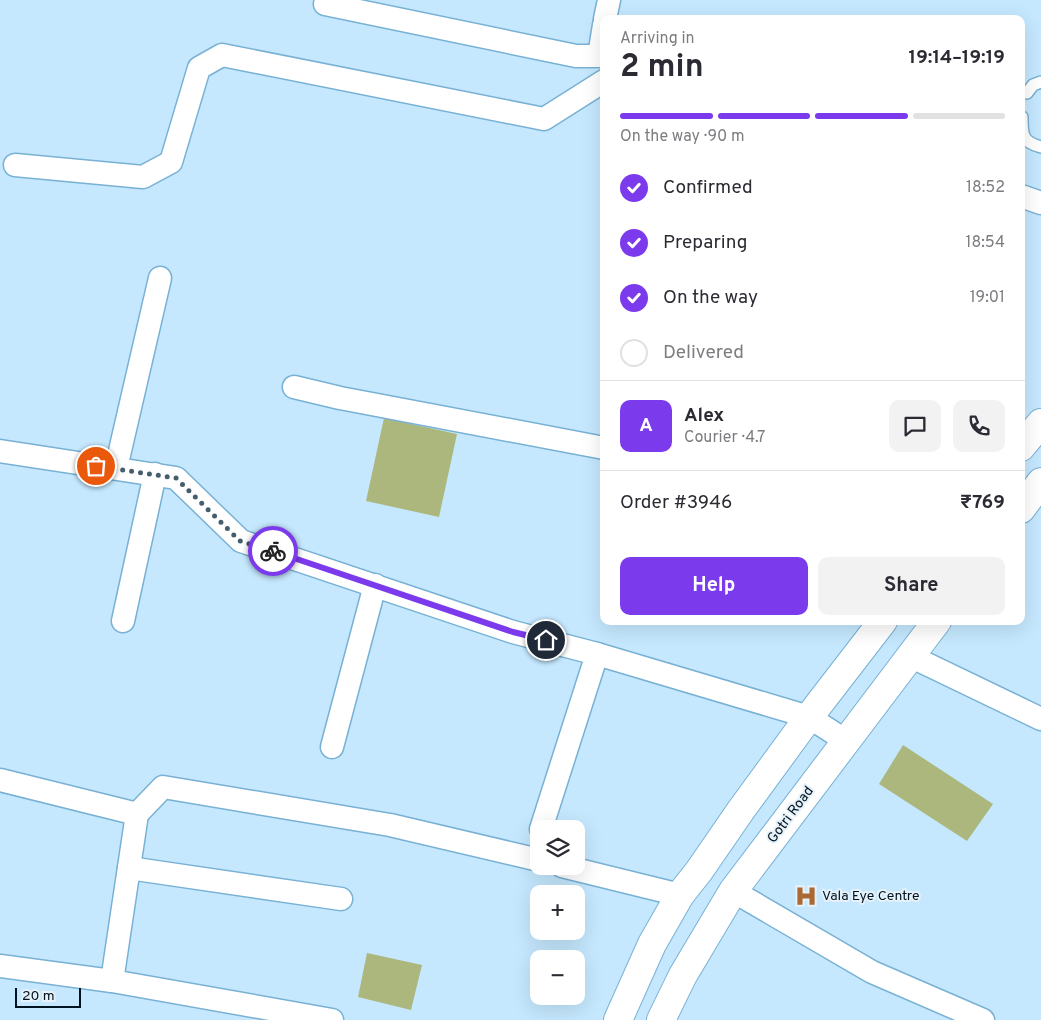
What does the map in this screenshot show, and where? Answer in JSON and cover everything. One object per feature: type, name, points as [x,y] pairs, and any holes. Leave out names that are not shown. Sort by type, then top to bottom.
[{"type":"main road","points":[[1025,442],[1041,423]]},
{"type":"main road","points":[[1025,503],[1041,482]]},
{"type":"main road","points":[[618,1020],[652,944],[680,895],[809,717],[880,625]]},
{"type":"main road","name":"Gotri Road","points":[[661,1020],[684,974],[733,891],[934,625]]},
{"type":"street","points":[[606,15],[609,0]]},
{"type":"street","points":[[325,4],[576,56],[600,57]]},
{"type":"street","points":[[15,165],[143,177],[171,162],[199,68],[222,55],[544,119],[600,84]]},
{"type":"street","points":[[1025,197],[1041,203]]},
{"type":"street","points":[[116,468],[160,278]]},
{"type":"street","points":[[294,387],[340,398],[600,447]]},
{"type":"street","points":[[0,451],[176,478],[240,541],[513,632],[596,654],[809,717],[846,741]]},
{"type":"street","points":[[123,621],[155,474]]},
{"type":"street","points":[[332,747],[374,585]]},
{"type":"street","points":[[545,820],[596,654]]},
{"type":"street","points":[[910,656],[1041,719]]},
{"type":"street","points":[[0,780],[137,814]]},
{"type":"street","points":[[112,981],[137,814],[162,786],[390,825],[530,859]]},
{"type":"street","points":[[129,868],[341,899]]},
{"type":"street","points":[[585,872],[680,895]]},
{"type":"street","points":[[733,891],[872,972],[983,1020]]},
{"type":"street","points":[[0,966],[112,981],[332,1020]]},
{"type":"lane","points":[[1028,93],[1033,85],[1041,82]]},
{"type":"lane","points":[[1025,139],[1031,144],[1041,147]]},
{"type":"building","points":[[384,418],[457,434],[439,517],[366,501]]},
{"type":"building","points":[[903,745],[993,804],[967,841],[879,784]]},
{"type":"building","points":[[367,953],[422,965],[411,1010],[358,997]]},
{"type":"way so far","points":[[96,466],[176,478],[240,541],[273,551]]},
{"type":"place","name":"Vala Eye Centre","points":[[806,896]]},
{"type":"route","points":[[273,551],[513,632],[546,640]]}]
